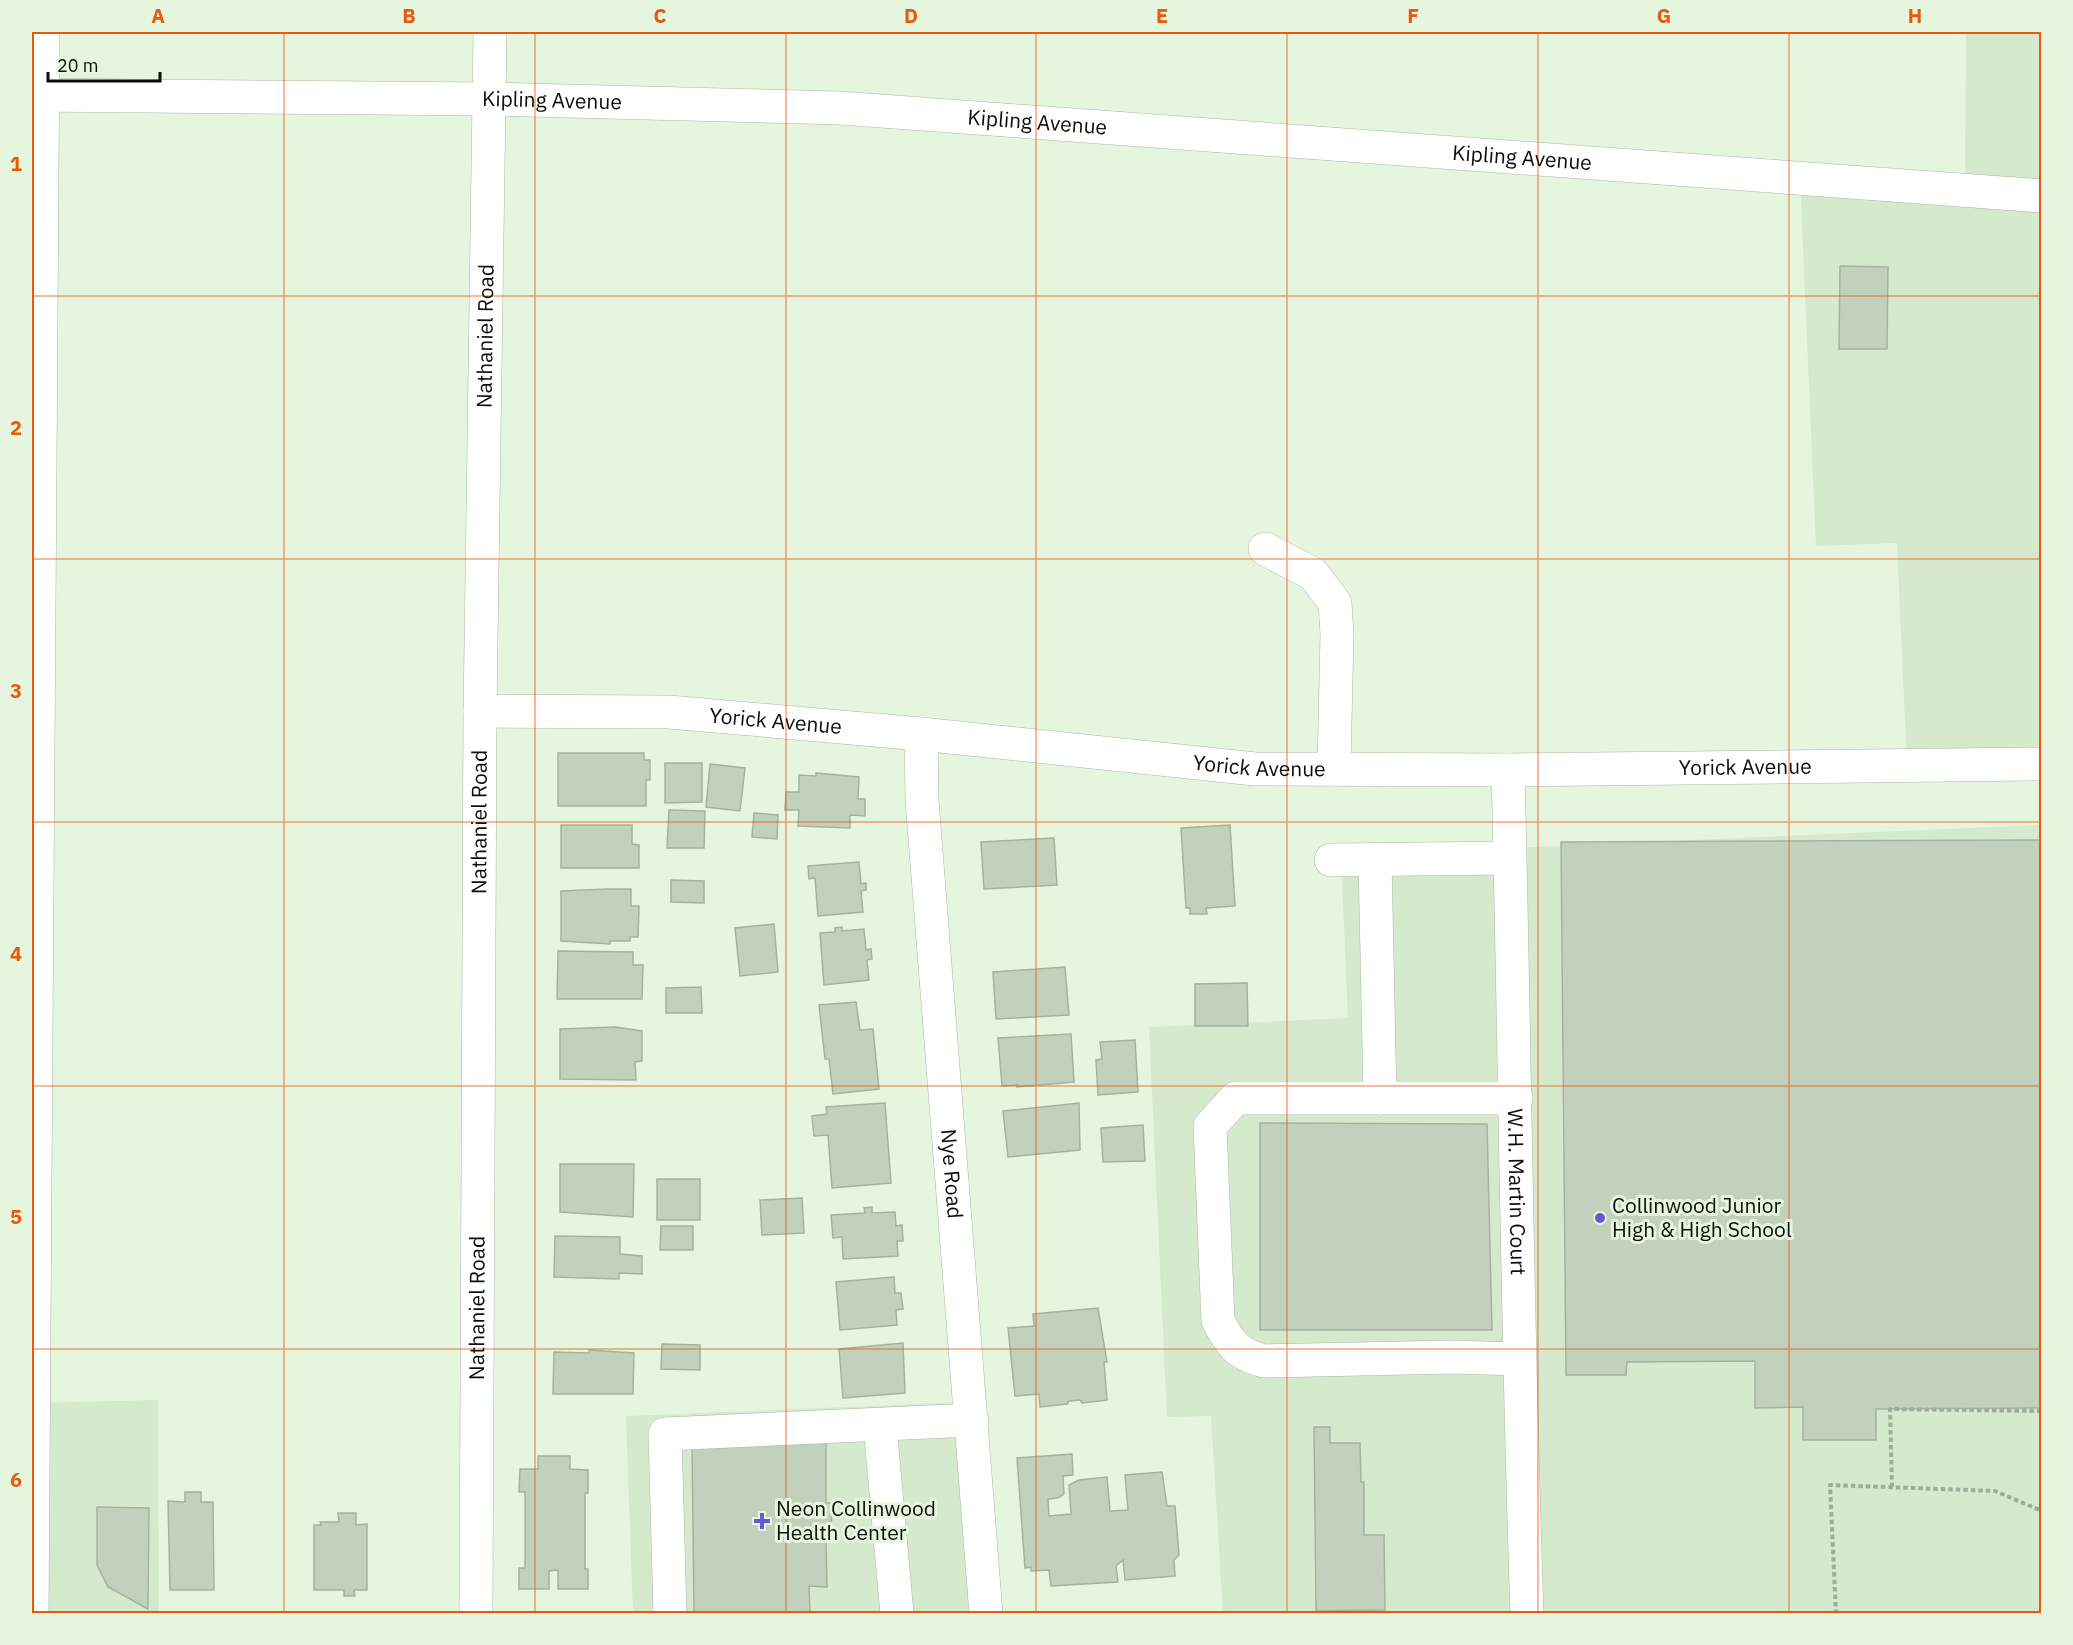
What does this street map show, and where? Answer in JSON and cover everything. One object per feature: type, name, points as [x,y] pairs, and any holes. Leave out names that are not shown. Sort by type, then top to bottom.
[{"type":"street","points":[[32,1614],[37,95],[42,32]]},
{"type":"street","name":"Nathaniel Road","points":[[476,1614],[480,711],[490,32]]},
{"type":"street","name":"Kipling Avenue","points":[[37,95],[490,99],[840,108],[2042,196]]},
{"type":"street","points":[[1265,549],[1313,574],[1335,603],[1337,634],[1334,769]]},
{"type":"street","name":"Yorick Avenue","points":[[480,711],[669,712],[921,734],[1255,769],[1508,770],[2042,764]]},
{"type":"street","name":"Nye Road","points":[[921,734],[922,800],[986,1614]]},
{"type":"street","name":"W.H. Martin Court","points":[[1508,770],[1516,1098],[1518,1359],[1527,1614]]},
{"type":"street","points":[[1331,860],[1509,858]]},
{"type":"street","points":[[1375,860],[1380,1098]]},
{"type":"street","points":[[1516,1098],[1236,1098],[1219,1113],[1210,1126],[1218,1321],[1228,1341],[1244,1356],[1264,1361],[1453,1357],[1518,1359]]},
{"type":"street","points":[[670,1614],[665,1434],[880,1426],[972,1420]]},
{"type":"street","points":[[880,1426],[897,1614]]},
{"type":"path","points":[[1892,1488],[1890,1409],[2042,1411]]},
{"type":"path","points":[[1836,1614],[1830,1485],[1995,1491],[2042,1511]]},
{"type":"shaded area","points":[[1966,32],[2041,32],[2041,764],[1907,766],[1897,543],[1816,546],[1800,178],[1965,190]]},
{"type":"shaded area","name":"Collinwood Junior High & High School","points":[[2041,825],[2041,1613],[1223,1613],[1211,1416],[1167,1417],[1149,1027],[1348,1018],[1341,855]]},
{"type":"shaded area","points":[[158,1400],[159,1613],[32,1613],[32,1403]]},
{"type":"shaded area","points":[[970,1402],[986,1613],[633,1613],[626,1416]]},
{"type":"building","points":[[1840,266],[1888,267],[1887,349],[1839,349]]},
{"type":"building","points":[[558,753],[644,753],[644,760],[650,760],[650,780],[646,780],[646,806],[558,806]]},
{"type":"building","points":[[665,763],[702,763],[702,802],[665,803]]},
{"type":"building","points":[[710,764],[745,768],[740,811],[706,807]]},
{"type":"building","points":[[816,773],[859,777],[858,799],[865,799],[865,816],[850,815],[850,828],[798,826],[799,810],[785,810],[786,792],[799,792],[799,775],[816,776]]},
{"type":"building","points":[[669,810],[705,811],[704,848],[667,848]]},
{"type":"building","points":[[754,813],[778,815],[777,839],[752,837]]},
{"type":"building","points":[[561,825],[632,825],[632,844],[639,845],[639,868],[561,868]]},
{"type":"building","points":[[1230,825],[1235,906],[1206,908],[1207,914],[1190,914],[1190,908],[1186,908],[1181,828]]},
{"type":"building","points":[[1054,838],[1057,885],[984,889],[981,842]]},
{"type":"building","points":[[2042,840],[2042,1408],[1876,1409],[1876,1440],[1803,1440],[1803,1407],[1755,1408],[1755,1361],[1627,1362],[1626,1375],[1566,1375],[1561,842]]},
{"type":"building","points":[[859,862],[861,884],[866,883],[866,890],[861,891],[863,912],[818,916],[815,878],[809,879],[808,866]]},
{"type":"building","points":[[671,880],[704,881],[704,903],[671,902]]},
{"type":"building","points":[[631,889],[631,906],[639,906],[638,937],[630,937],[630,941],[610,941],[610,944],[561,941],[561,891]]},
{"type":"building","points":[[774,924],[778,972],[740,976],[735,928]]},
{"type":"building","points":[[842,927],[842,931],[864,929],[866,950],[871,949],[872,959],[867,960],[869,980],[824,985],[820,933],[835,932],[835,928]]},
{"type":"building","points":[[558,951],[633,952],[633,965],[643,965],[642,999],[557,999]]},
{"type":"building","points":[[1065,967],[1069,1015],[996,1019],[993,972]]},
{"type":"building","points":[[1247,983],[1248,1026],[1195,1026],[1195,984]]},
{"type":"building","points":[[701,987],[702,1013],[666,1013],[666,988]]},
{"type":"building","points":[[856,1002],[860,1030],[873,1029],[879,1089],[833,1094],[829,1059],[825,1059],[819,1005]]},
{"type":"building","points":[[615,1027],[642,1031],[642,1061],[635,1062],[636,1080],[560,1079],[560,1029]]},
{"type":"building","points":[[1071,1034],[1074,1082],[1017,1087],[1018,1085],[1002,1086],[998,1038]]},
{"type":"building","points":[[1135,1040],[1138,1092],[1098,1095],[1096,1060],[1102,1059],[1100,1042]]},
{"type":"building","points":[[885,1103],[891,1183],[832,1188],[828,1135],[814,1136],[812,1116],[827,1114],[826,1107]]},
{"type":"building","points":[[1079,1103],[1080,1150],[1008,1157],[1003,1111]]},
{"type":"building","points":[[1260,1123],[1487,1124],[1492,1330],[1260,1330]]},
{"type":"building","points":[[1143,1125],[1145,1161],[1103,1162],[1101,1128]]},
{"type":"building","points":[[560,1164],[634,1164],[633,1217],[560,1212]]},
{"type":"building","points":[[657,1179],[700,1179],[700,1220],[657,1220]]},
{"type":"building","points":[[802,1198],[804,1233],[762,1235],[760,1200]]},
{"type":"building","points":[[872,1207],[872,1213],[895,1212],[896,1226],[902,1225],[903,1241],[897,1241],[898,1256],[843,1259],[842,1237],[833,1238],[831,1215],[865,1213],[864,1208]]},
{"type":"building","points":[[661,1226],[693,1226],[693,1250],[660,1250]]},
{"type":"building","points":[[555,1236],[620,1237],[620,1254],[642,1256],[642,1274],[619,1273],[619,1279],[554,1277]]},
{"type":"building","points":[[894,1277],[895,1293],[901,1293],[903,1309],[896,1310],[897,1325],[840,1330],[836,1282]]},
{"type":"building","points":[[1098,1308],[1107,1362],[1104,1362],[1107,1400],[1082,1403],[1080,1400],[1069,1401],[1067,1404],[1040,1407],[1039,1394],[1015,1396],[1008,1328],[1034,1326],[1033,1314]]},
{"type":"building","points":[[903,1343],[905,1393],[843,1398],[839,1349]]},
{"type":"building","points":[[662,1344],[700,1345],[700,1370],[661,1369]]},
{"type":"building","points":[[589,1350],[634,1353],[633,1394],[553,1394],[554,1352],[589,1353]]},
{"type":"building","points":[[1314,1427],[1330,1427],[1330,1443],[1360,1443],[1361,1482],[1364,1482],[1364,1535],[1384,1535],[1385,1610],[1316,1611]]},
{"type":"building","name":"Neon Collinwood Health Center","points":[[826,1438],[826,1503],[832,1503],[831,1540],[826,1539],[827,1587],[809,1586],[810,1614],[694,1614],[692,1441]]},
{"type":"building","points":[[1072,1454],[1073,1475],[1063,1476],[1064,1494],[1058,1498],[1048,1499],[1049,1516],[1071,1514],[1069,1485],[1079,1480],[1107,1477],[1110,1511],[1128,1510],[1125,1475],[1162,1472],[1167,1506],[1175,1506],[1179,1555],[1174,1560],[1175,1576],[1125,1580],[1123,1560],[1116,1566],[1118,1582],[1051,1586],[1049,1570],[1031,1571],[1031,1567],[1025,1568],[1017,1458]]},
{"type":"building","points":[[538,1456],[570,1456],[570,1469],[588,1470],[588,1493],[585,1493],[585,1569],[588,1569],[588,1589],[558,1589],[558,1570],[549,1571],[549,1589],[519,1589],[519,1568],[525,1568],[525,1492],[519,1492],[520,1469],[538,1469]]},
{"type":"building","points":[[185,1492],[201,1492],[201,1502],[213,1502],[214,1590],[170,1590],[168,1501],[185,1502]]},
{"type":"building","points":[[97,1507],[149,1508],[148,1609],[108,1587],[97,1565]]},
{"type":"building","points":[[338,1513],[356,1513],[356,1525],[367,1524],[367,1590],[354,1590],[355,1596],[344,1596],[344,1590],[314,1590],[314,1525],[321,1525],[320,1522],[339,1522]]},
{"type":"place","name":"Collinwood Junior High & High School","points":[[1600,1218]]},
{"type":"place","name":"Neon Collinwood Health Center","points":[[762,1521]]}]
